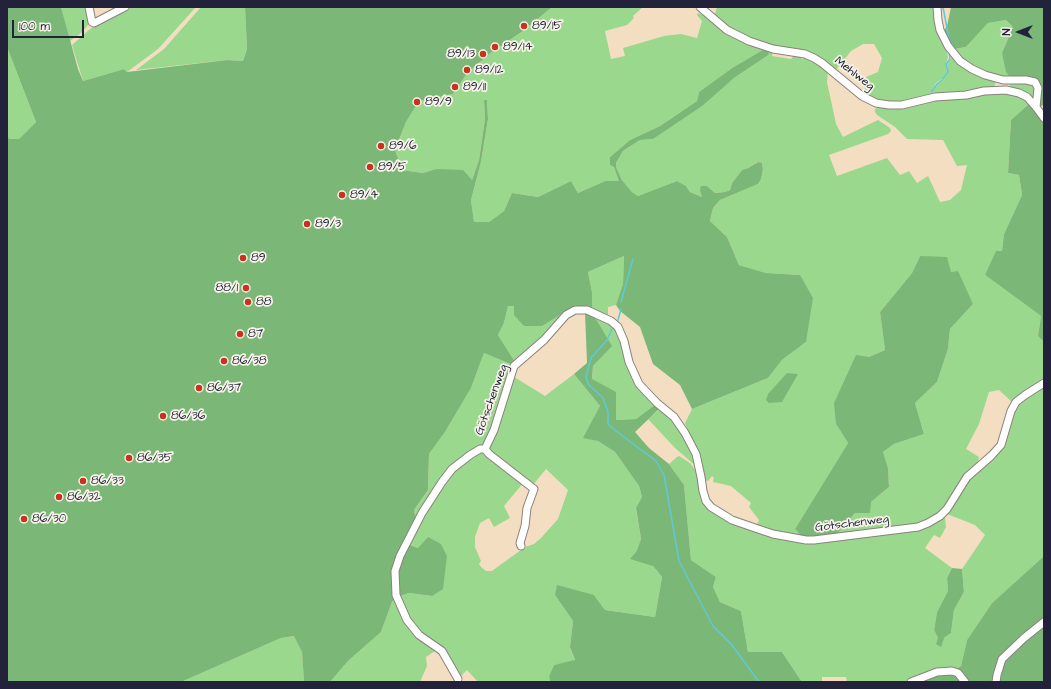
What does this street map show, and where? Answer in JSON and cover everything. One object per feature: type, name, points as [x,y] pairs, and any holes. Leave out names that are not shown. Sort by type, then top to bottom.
[{"type":"street","points":[[89,7],[92,22],[94,23],[125,7]]},
{"type":"street","name":"Mehlweg","points":[[700,7],[727,30],[749,41],[773,49],[805,54],[814,58],[862,96],[876,103],[902,105],[935,97],[966,95],[995,90],[1019,93],[1027,97],[1044,118]]},
{"type":"street","points":[[937,7],[940,30],[948,46],[960,60],[972,69],[985,75],[1003,80],[1026,80],[1034,82],[1038,88],[1036,107]]},
{"type":"street","name":"Götschenweg","points":[[485,449],[494,430],[514,366],[544,340],[566,315],[575,310],[587,310],[611,321],[618,328],[624,341],[629,362],[639,384],[657,403],[674,417],[685,433],[696,454],[703,491],[706,501],[711,507],[732,520],[773,534],[814,540],[918,527],[928,524],[940,516],[947,509],[967,477],[1001,445],[1011,411],[1016,402],[1025,394],[1044,383]]},
{"type":"street","name":"Götschenweg","points":[[458,679],[442,651],[418,635],[406,620],[396,595],[395,571],[400,556],[422,513],[442,482],[452,469],[470,455],[480,449],[485,449]]},
{"type":"street","name":"Götschenweg","points":[[485,449],[489,454],[534,489],[527,508],[525,526],[520,543],[521,546]]},
{"type":"street","points":[[996,682],[1002,659],[1024,638],[1044,622]]},
{"type":"street","points":[[911,682],[937,672],[952,670],[958,672],[966,682]]},
{"type":"green space","points":[[7,7],[61,7],[78,69],[83,81],[124,69],[127,72],[227,60],[243,61],[247,49],[245,7],[552,7],[523,31],[492,52],[468,72],[453,94],[419,101],[406,122],[395,150],[402,170],[423,173],[436,169],[463,170],[472,180],[479,160],[485,119],[484,100],[487,100],[488,119],[481,162],[471,200],[474,222],[489,222],[504,211],[512,193],[538,197],[571,181],[578,193],[605,181],[619,181],[614,167],[610,165],[610,157],[630,140],[660,126],[697,101],[699,92],[732,68],[766,48],[769,50],[769,54],[767,56],[734,78],[702,106],[653,139],[640,140],[623,151],[616,163],[616,167],[622,180],[632,192],[638,196],[677,181],[686,186],[690,192],[702,197],[700,190],[701,186],[707,186],[715,193],[725,192],[730,190],[732,183],[742,170],[758,162],[762,163],[763,169],[761,179],[758,184],[720,200],[713,208],[710,221],[727,237],[739,265],[766,273],[800,275],[813,298],[806,342],[782,360],[768,378],[692,409],[680,385],[653,364],[640,327],[620,311],[616,305],[623,284],[624,256],[588,272],[592,292],[592,310],[574,306],[542,326],[524,326],[514,315],[514,306],[508,306],[504,323],[498,335],[515,362],[513,365],[484,353],[471,388],[445,432],[429,454],[428,490],[414,510],[416,521],[407,544],[418,548],[428,537],[441,544],[447,556],[443,589],[432,596],[409,593],[395,598],[392,602],[381,632],[348,661],[330,682],[304,682],[302,652],[294,636],[281,638],[181,682],[7,682],[7,136],[9,139],[19,139],[36,122],[7,47]]},
{"type":"green space","points":[[61,7],[88,7],[88,25],[80,34],[70,41]]},
{"type":"green space","points":[[128,7],[196,7],[158,49],[127,72],[124,69],[83,81],[72,45],[89,30]]},
{"type":"green space","points":[[201,7],[245,7],[247,49],[243,61],[227,60],[136,70],[164,49]]},
{"type":"green space","points":[[552,7],[643,7],[633,16],[634,18],[627,25],[605,31],[611,59],[625,56],[623,48],[664,36],[681,34],[697,38],[702,21],[697,15],[698,13],[709,17],[766,48],[732,68],[699,92],[697,101],[660,126],[630,140],[610,157],[610,165],[614,167],[620,181],[605,181],[578,193],[571,181],[538,197],[512,193],[504,211],[489,222],[474,222],[471,200],[481,162],[488,119],[487,100],[484,100],[485,119],[479,160],[472,180],[436,169],[423,173],[402,170],[395,151],[406,122],[419,101],[453,94],[468,72],[492,52],[523,31]]},
{"type":"green space","points":[[717,7],[935,7],[948,49],[948,58],[946,63],[947,72],[943,78],[936,83],[930,93],[948,73],[947,64],[951,59],[950,52],[996,80],[994,89],[900,103],[876,102],[864,94],[866,77],[878,72],[882,58],[874,44],[863,44],[851,51],[835,71],[819,58],[774,48],[740,35],[714,17]]},
{"type":"green space","points":[[951,7],[1044,7],[1044,105],[1038,107],[1032,100],[1035,84],[1014,82],[1006,72],[1002,53],[1013,27],[1006,20],[988,23],[966,47],[954,49],[943,32],[947,26]]},
{"type":"green space","points":[[1006,20],[1013,27],[1002,53],[1012,80],[996,77],[965,62],[954,49],[966,47],[988,23]]},
{"type":"green space","points":[[7,47],[36,122],[19,139],[8,139],[7,136]]},
{"type":"green space","points":[[769,50],[773,50],[772,56],[791,59],[795,54],[801,56],[802,60],[804,57],[815,60],[828,71],[827,82],[836,124],[843,137],[878,120],[890,128],[891,131],[888,134],[829,155],[837,176],[887,158],[900,175],[909,171],[917,183],[928,176],[940,202],[950,200],[961,190],[967,165],[957,166],[943,140],[907,139],[895,127],[877,115],[875,109],[878,107],[1002,92],[1024,97],[1030,103],[1011,120],[1008,173],[1019,175],[1022,195],[1004,234],[1002,251],[985,275],[1041,316],[1038,336],[1044,342],[1044,380],[1039,381],[1013,403],[999,390],[989,392],[979,424],[966,449],[979,457],[977,465],[945,509],[923,524],[837,534],[855,513],[889,487],[888,468],[883,452],[894,444],[924,434],[915,403],[937,382],[948,349],[950,329],[973,304],[951,272],[920,256],[912,273],[880,312],[885,350],[869,357],[836,424],[848,443],[795,529],[803,538],[756,527],[759,520],[749,507],[751,503],[731,486],[713,482],[714,478],[712,476],[708,481],[703,479],[685,423],[692,409],[768,378],[782,360],[806,342],[800,275],[766,273],[739,265],[727,237],[710,221],[713,208],[720,200],[758,184],[761,179],[763,169],[762,163],[757,162],[742,170],[732,183],[730,190],[715,193],[707,186],[702,197],[690,192],[686,186],[677,181],[638,196],[632,192],[622,180],[616,167],[616,163],[623,151],[640,140],[653,139],[734,78],[767,56],[767,52]]},
{"type":"green space","points":[[1010,83],[1035,84],[1032,100],[1010,90]]},
{"type":"green space","points":[[1030,103],[1044,120],[1044,342],[1038,336],[1041,316],[985,275],[996,251],[1002,251],[1004,234],[1022,195],[1019,175],[1008,173],[1011,120]]},
{"type":"green space","points":[[624,256],[623,284],[616,305],[608,307],[608,318],[592,310],[592,292],[588,272]]},
{"type":"green space","points":[[920,256],[947,257],[951,272],[958,271],[973,304],[950,329],[948,349],[937,382],[915,403],[924,434],[894,444],[883,452],[888,468],[889,487],[871,502],[870,513],[855,513],[837,534],[803,538],[795,529],[848,443],[836,424],[834,403],[856,355],[869,357],[885,350],[880,312],[912,273]]},
{"type":"green space","points":[[508,306],[514,306],[524,326],[563,314],[574,306],[580,307],[515,362],[498,335],[504,323]]},
{"type":"green space","points":[[585,312],[593,314],[612,346],[593,366],[592,379],[616,392],[616,420],[636,419],[656,404],[660,408],[635,432],[649,448],[669,464],[684,485],[691,560],[716,577],[713,587],[720,602],[741,611],[748,652],[782,652],[802,682],[550,682],[549,676],[554,665],[575,660],[570,647],[573,621],[555,595],[557,585],[594,595],[605,610],[655,617],[662,577],[653,566],[630,559],[636,552],[641,539],[636,508],[642,497],[639,486],[615,452],[598,441],[583,438],[600,406],[574,374],[587,363]]},
{"type":"green space","points":[[593,314],[612,324],[618,332],[625,361],[631,374],[639,386],[656,404],[636,419],[616,420],[592,380],[593,366],[611,346]]},
{"type":"green space","points":[[484,353],[513,365],[495,424],[486,441],[457,463],[416,521],[414,510],[428,490],[429,454],[445,432],[471,388]]},
{"type":"green space","points":[[787,373],[798,374],[782,402],[769,403],[766,400],[768,394]]},
{"type":"green space","points":[[574,374],[600,406],[598,441],[615,452],[639,486],[642,497],[636,509],[641,539],[636,552],[653,566],[662,577],[655,617],[605,610],[594,595],[555,595],[573,621],[570,647],[575,661],[554,665],[549,676],[550,682],[478,682],[467,670],[459,678],[452,663],[419,634],[398,597],[409,593],[432,596],[418,548],[407,544],[442,483],[464,461],[482,452],[524,482],[504,506],[510,518],[494,527],[489,518],[480,523],[475,537],[475,547],[481,561],[479,564],[481,567],[486,571],[492,571],[525,547],[534,544],[541,538],[558,519],[568,490],[546,469],[533,485],[488,451],[511,375],[545,396]]},
{"type":"green space","points":[[1044,385],[1044,556],[992,603],[967,640],[961,666],[954,670],[906,682],[847,682],[846,677],[822,677],[822,682],[802,682],[782,652],[748,652],[741,611],[720,602],[713,587],[716,577],[691,560],[684,485],[669,464],[679,456],[690,463],[697,472],[711,511],[803,541],[916,529],[942,517],[945,518],[946,527],[940,538],[934,535],[925,548],[952,568],[947,578],[948,591],[937,612],[934,630],[938,638],[944,638],[951,633],[954,610],[964,592],[962,569],[985,535],[975,525],[947,514],[948,510],[962,487],[1001,447],[1016,404]]},
{"type":"green space","points":[[660,409],[674,423],[687,440],[697,467],[675,448],[648,419]]},
{"type":"green space","points":[[1044,556],[1044,682],[915,682],[928,676],[951,672],[961,666],[967,640],[992,603]]},
{"type":"green space","points":[[952,568],[962,569],[964,592],[954,610],[951,633],[944,638],[941,647],[936,644],[938,638],[934,630],[937,612],[948,591],[947,578]]},
{"type":"green space","points":[[395,598],[406,622],[438,649],[426,657],[427,666],[420,682],[330,682],[348,661],[381,632],[392,602]]},
{"type":"green space","points":[[295,636],[302,652],[304,682],[181,682],[281,638]]},
{"type":"waterway","points":[[943,7],[949,39],[953,46],[952,48]]},
{"type":"waterway","points":[[931,92],[948,72],[946,64],[950,59],[949,51]]},
{"type":"waterway","points":[[621,302],[633,259]]},
{"type":"waterway","points":[[618,320],[621,309]]},
{"type":"waterway","points":[[612,329],[607,340],[591,358],[586,377],[588,384],[603,398],[608,412],[608,424],[656,461],[664,475],[679,561],[713,626],[732,645],[759,682]]},
{"type":"place","name":"89/15","points":[[524,26]]},
{"type":"place","name":"89/14","points":[[495,47]]},
{"type":"place","name":"89/13","points":[[483,54]]},
{"type":"place","name":"89/12","points":[[467,70]]},
{"type":"place","name":"89/11","points":[[455,87]]},
{"type":"place","name":"89/9","points":[[417,102]]},
{"type":"place","name":"89/6","points":[[381,146]]},
{"type":"place","name":"89/5","points":[[370,167]]},
{"type":"place","name":"89/4","points":[[342,195]]},
{"type":"place","name":"89/3","points":[[307,224]]},
{"type":"place","name":"89","points":[[243,258]]},
{"type":"place","name":"88/1","points":[[246,288]]},
{"type":"place","name":"88","points":[[248,302]]},
{"type":"place","name":"87","points":[[240,334]]},
{"type":"place","name":"86/38","points":[[224,361]]},
{"type":"place","name":"86/37","points":[[199,388]]},
{"type":"place","name":"86/36","points":[[163,416]]},
{"type":"place","name":"86/35","points":[[129,458]]},
{"type":"place","name":"86/33","points":[[83,481]]},
{"type":"place","name":"86/32","points":[[59,497]]},
{"type":"place","name":"86/30","points":[[24,519]]}]
